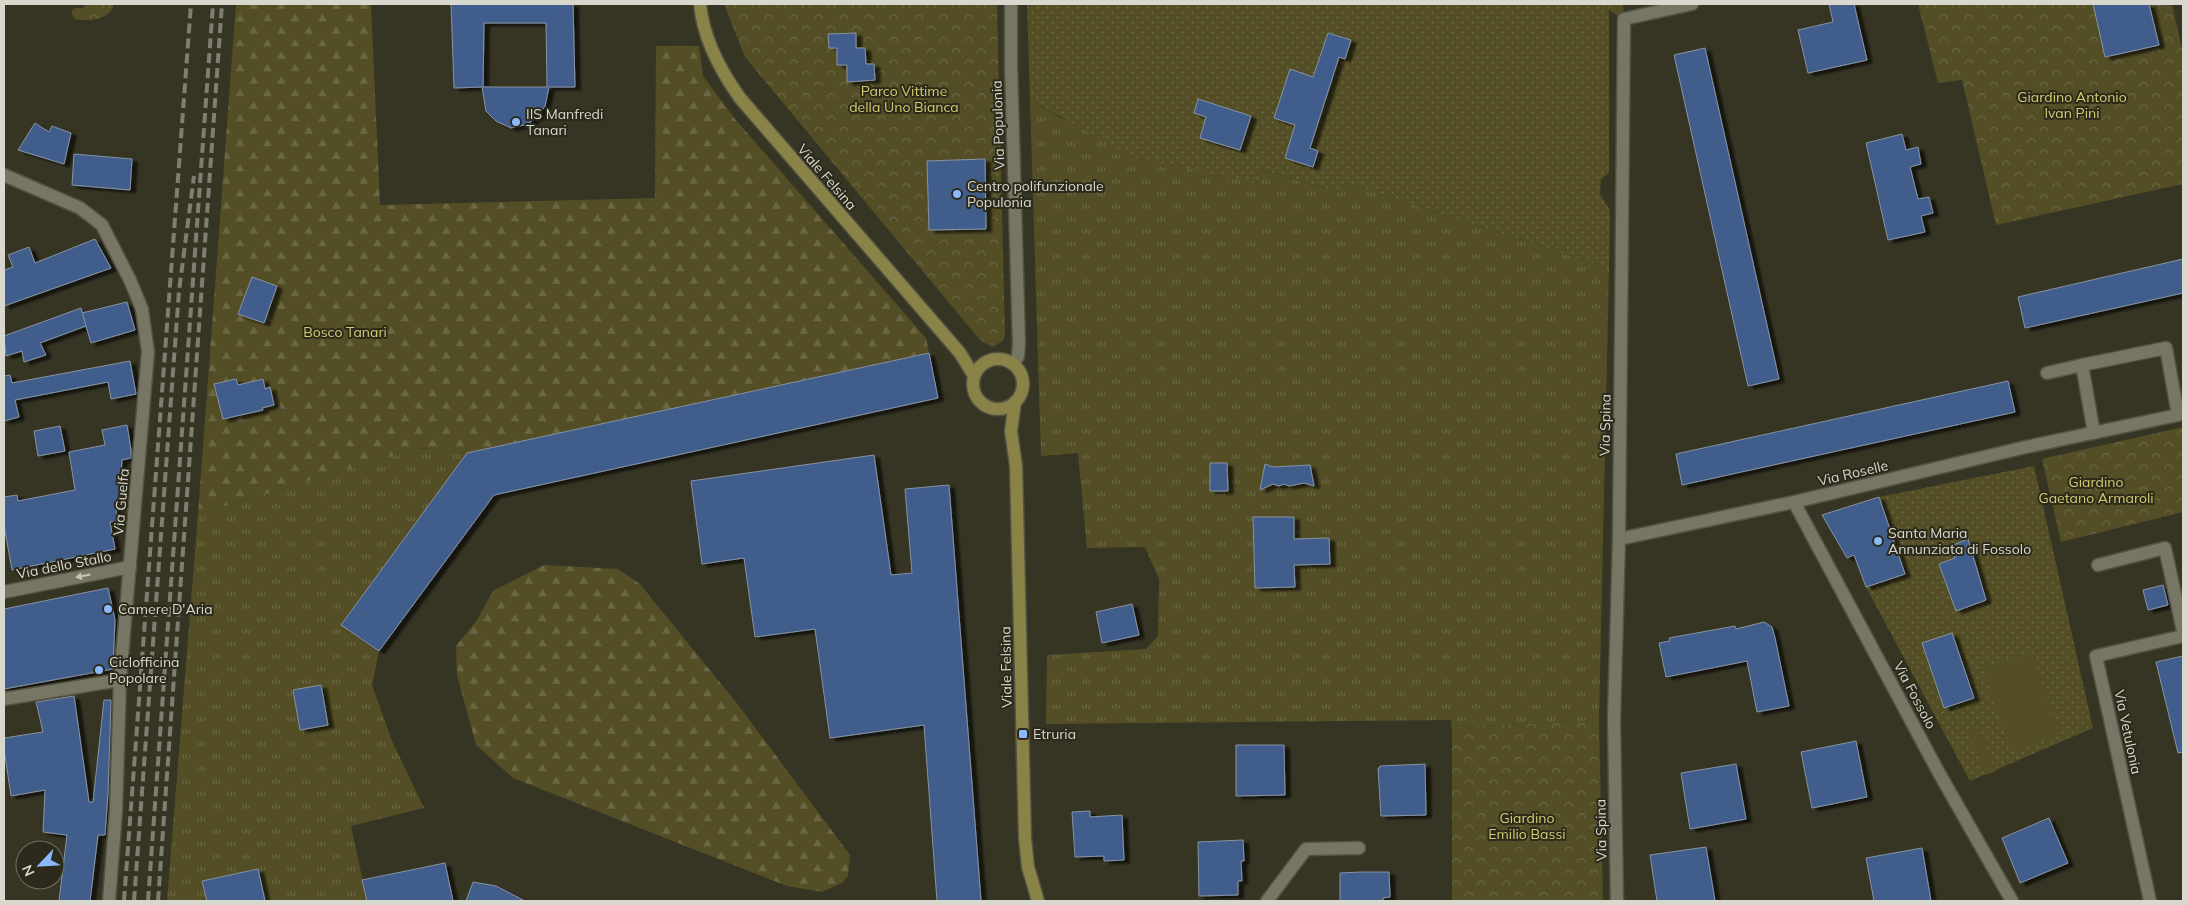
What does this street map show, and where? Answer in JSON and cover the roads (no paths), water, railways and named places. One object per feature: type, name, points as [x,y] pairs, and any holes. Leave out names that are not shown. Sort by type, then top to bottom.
[{"type":"street","name":"Viale Felsina","points":[[700,4],[712,49],[725,77],[740,98],[960,352],[974,376],[972,384],[977,399],[990,408],[998,409],[1011,431]]},
{"type":"street","name":"Via Populonia","points":[[1011,4],[1019,343],[1018,356],[1014,364]]},
{"type":"street","name":"Via Spina","points":[[1617,901],[1614,719],[1624,19],[1692,4]]},
{"type":"street","name":"Via Guelfa","points":[[4,175],[80,208],[102,225],[130,280],[142,309],[148,352],[120,680],[116,811],[110,901]]},
{"type":"street","name":"Via Roselle","points":[[1618,539],[1794,502],[2178,415],[2166,348],[2047,373]]},
{"type":"street","name":"Viale Felsina","points":[[960,352],[983,363]]},
{"type":"street","points":[[974,376],[983,363],[999,358],[1014,364]]},
{"type":"street","name":"Viale Felsina","points":[[1014,364],[1022,378],[1023,387],[1015,402],[1011,431],[1016,466],[1025,838],[1028,867],[1038,901]]},
{"type":"street","points":[[2082,365],[2094,433]]},
{"type":"street","points":[[998,409],[1007,407],[1015,402]]},
{"type":"street","name":"Via Fossolo","points":[[1794,502],[1940,773],[2012,901]]},
{"type":"street","points":[[2098,565],[2164,548],[2183,631]]},
{"type":"street","name":"Via dello Stallo","points":[[4,592],[130,567]]},
{"type":"street","name":"Via Vetulonia","points":[[2150,901],[2096,656],[2183,636]]},
{"type":"street","points":[[4,699],[120,680]]},
{"type":"street","points":[[1268,901],[1306,849],[1359,848]]},
{"type":"railway","points":[[124,901],[191,4]]},
{"type":"railway","points":[[148,901],[213,4]]},
{"type":"railway","points":[[158,901],[222,4]]},
{"type":"railway","points":[[134,901],[179,291],[194,176]]},
{"type":"place","name":"IIS Manfredi Tanari","points":[[516,122]]},
{"type":"place","name":"Centro polifunzionale Populonia","points":[[957,194]]},
{"type":"place","name":"Santa Maria Annunziata di Fossolo","points":[[1878,541]]},
{"type":"place","name":"Camere D'Aria","points":[[108,609]]},
{"type":"place","name":"Ciclofficina Popolare","points":[[99,670]]},
{"type":"place","name":"Etruria","points":[[1023,734]]},
{"type":"park label","name":"Parco Vittime della Uno Bianca","points":[[904,99]]},
{"type":"park label","name":"Giardino Antonio Ivan Pini","points":[[2072,105]]},
{"type":"park label","name":"Bosco Tanari","points":[[345,332]]},
{"type":"park label","name":"Giardino Gaetano Armaroli","points":[[2096,490]]},
{"type":"park label","name":"Giardino Emilio Bassi","points":[[1527,826]]}]
